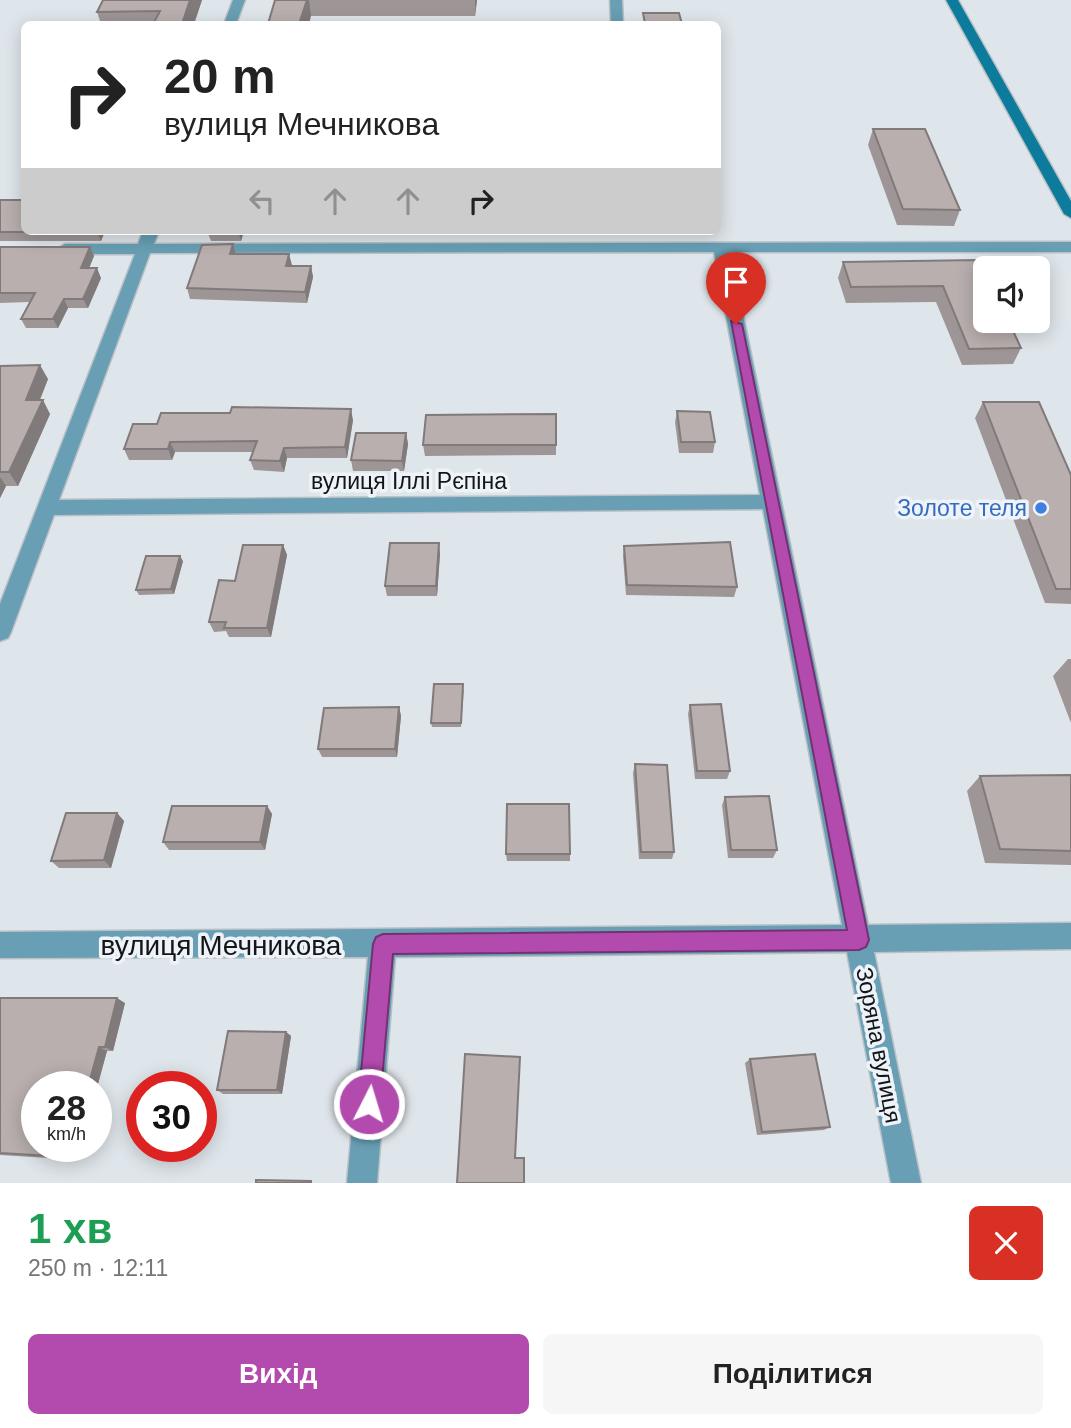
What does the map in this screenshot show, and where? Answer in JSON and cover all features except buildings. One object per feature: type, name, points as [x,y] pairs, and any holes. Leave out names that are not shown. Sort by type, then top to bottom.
[{"type":"main road","points":[[952,0],[1071,215]]},
{"type":"street","points":[[231,21],[239,0]]},
{"type":"street","points":[[616,0],[617,21]]},
{"type":"street","points":[[0,632],[149,235]]},
{"type":"street","points":[[637,235],[639,249]]},
{"type":"street","points":[[52,249],[1071,247]]},
{"type":"street","name":"Зоряна вулиця","points":[[721,248],[906,1183]]},
{"type":"street","name":"вулиця Іллі Рєпіна","points":[[47,508],[771,502]]},
{"type":"street","name":"вулиця Мечникова","points":[[0,945],[859,940],[1071,936]]},
{"type":"street","points":[[362,1183],[383,944]]},
{"type":"place","name":"Золоте теля","points":[[1041,508]]},
{"type":"route","points":[[369,1104],[383,944],[859,940],[736,324]]}]
